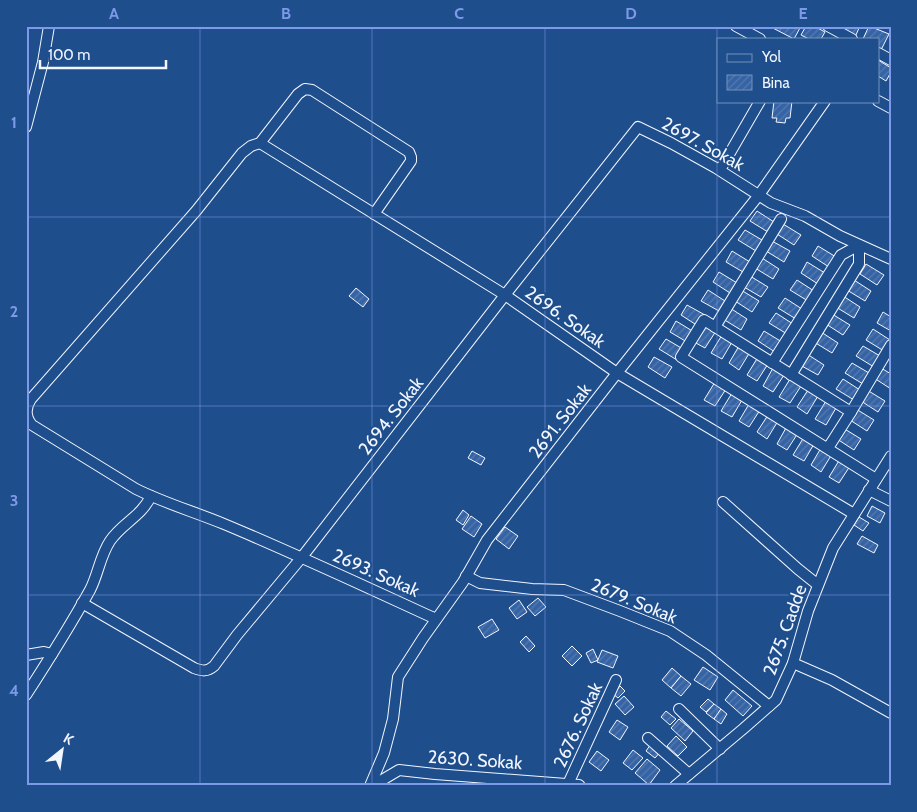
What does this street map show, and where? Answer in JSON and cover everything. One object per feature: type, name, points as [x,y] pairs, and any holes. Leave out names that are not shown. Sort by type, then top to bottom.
[{"type":"street","points":[[26,127],[43,62],[49,26]]},
{"type":"street","points":[[736,26],[758,38]]},
{"type":"street","points":[[828,26],[850,38]]},
{"type":"street","points":[[260,143],[298,94],[306,89],[312,90],[411,154],[411,161],[374,214]]},
{"type":"street","points":[[720,170],[759,102]]},
{"type":"street","name":"2691. Sokak","points":[[371,786],[384,753],[393,719],[398,677],[466,576],[487,540],[759,195],[824,102]]},
{"type":"street","points":[[880,102],[891,108]]},
{"type":"street","name":"2697. Sokak","points":[[505,295],[638,127],[720,170],[771,203],[805,216],[840,236],[891,259]]},
{"type":"street","name":"2696. Sokak","points":[[260,143],[505,295],[617,373],[854,514]]},
{"type":"street","name":"2693. Sokak","points":[[260,143],[251,146],[242,153],[196,211],[31,400],[27,406],[27,418],[32,425],[136,489],[222,523],[436,619]]},
{"type":"street","points":[[715,327],[781,219]]},
{"type":"street","points":[[772,363],[840,255],[859,245],[859,264],[791,375]]},
{"type":"street","name":"2694. Sokak","points":[[82,603],[194,668],[206,671],[210,669],[302,558],[505,295]]},
{"type":"street","points":[[851,412],[704,320],[681,357],[876,479]]},
{"type":"street","points":[[828,448],[891,346]]},
{"type":"street","name":"2675. Cadde","points":[[675,786],[776,700],[792,663],[808,611],[832,548],[891,456]]},
{"type":"street","points":[[869,490],[891,501]]},
{"type":"street","points":[[26,695],[90,589],[110,542],[115,535],[143,510],[151,496]]},
{"type":"street","points":[[723,502],[818,585]]},
{"type":"street","name":"2679. Sokak","points":[[466,576],[480,583],[532,589],[564,590],[670,631],[706,655],[769,706]]},
{"type":"street","points":[[26,654],[44,652],[52,654]]},
{"type":"street","points":[[792,663],[832,680],[891,713]]},
{"type":"street","name":"2676. Sokak","points":[[568,784],[616,680]]},
{"type":"street","points":[[679,709],[720,749]]},
{"type":"street","points":[[648,738],[689,774]]},
{"type":"street","name":"2630. Sokak","points":[[371,786],[399,770],[580,786]]},
{"type":"building","points":[[769,26],[801,26],[795,38]]},
{"type":"building","points":[[806,26],[814,26],[825,32],[822,38],[807,38],[801,35]]},
{"type":"building","points":[[837,26],[860,26],[855,37]]},
{"type":"building","points":[[869,26],[889,34],[881,50],[880,38],[863,38]]},
{"type":"building","points":[[880,61],[891,68],[886,81],[880,77]]},
{"type":"building","points":[[774,102],[792,102],[790,118],[786,118],[785,123],[776,122],[777,118],[772,118]]},
{"type":"building","points":[[757,211],[774,222],[768,232],[750,221]]},
{"type":"building","points":[[783,224],[801,235],[794,245],[777,234]]},
{"type":"building","points":[[745,230],[762,240],[756,251],[738,240]]},
{"type":"building","points":[[772,241],[790,251],[784,262],[766,251]]},
{"type":"building","points":[[818,246],[836,257],[829,267],[812,256]]},
{"type":"building","points":[[732,251],[750,262],[743,272],[726,262]]},
{"type":"building","points":[[762,258],[779,269],[773,279],[755,268]]},
{"type":"building","points":[[807,262],[825,273],[818,284],[801,273]]},
{"type":"building","points":[[866,264],[884,275],[877,285],[860,274]]},
{"type":"building","points":[[719,272],[737,283],[730,293],[713,282]]},
{"type":"building","points":[[750,276],[768,287],[761,297],[744,287]]},
{"type":"building","points":[[797,280],[814,291],[808,301],[790,290]]},
{"type":"building","points":[[854,280],[871,291],[865,301],[847,290]]},
{"type":"building","points":[[356,288],[369,299],[363,307],[349,296]]},
{"type":"building","points":[[708,290],[725,301],[719,311],[701,301]]},
{"type":"building","points":[[741,290],[759,301],[752,312],[735,301]]},
{"type":"building","points":[[843,296],[860,307],[854,318],[836,307]]},
{"type":"building","points":[[785,298],[802,309],[796,319],[778,308]]},
{"type":"building","points":[[687,305],[705,315],[698,326],[681,315]]},
{"type":"building","points":[[730,308],[747,319],[741,330],[723,319]]},
{"type":"building","points":[[883,312],[891,317],[891,331],[877,323]]},
{"type":"building","points":[[776,313],[793,324],[787,334],[769,323]]},
{"type":"building","points":[[832,314],[850,325],[843,335],[826,324]]},
{"type":"building","points":[[676,321],[694,332],[687,342],[670,332]]},
{"type":"building","points":[[705,324],[716,331],[705,348],[694,342]]},
{"type":"building","points":[[873,329],[890,340],[884,351],[866,340]]},
{"type":"building","points":[[764,331],[782,342],[775,352],[758,341]]},
{"type":"building","points":[[821,332],[838,343],[832,353],[814,342]]},
{"type":"building","points":[[722,335],[732,342],[722,359],[711,353]]},
{"type":"building","points":[[666,339],[683,349],[677,360],[659,349]]},
{"type":"building","points":[[739,346],[750,352],[739,370],[729,363]]},
{"type":"building","points":[[863,346],[880,356],[874,367],[856,356]]},
{"type":"building","points":[[807,354],[824,365],[818,375],[800,365]]},
{"type":"building","points":[[654,357],[672,367],[665,378],[648,367]]},
{"type":"building","points":[[758,357],[768,364],[757,381],[747,375]]},
{"type":"building","points":[[852,363],[869,373],[863,384],[845,373]]},
{"type":"building","points":[[773,368],[784,375],[773,392],[763,386]]},
{"type":"building","points":[[881,368],[891,374],[891,389],[874,378]]},
{"type":"building","points":[[790,379],[801,386],[790,403],[779,397]]},
{"type":"building","points":[[843,379],[860,390],[854,400],[836,389]]},
{"type":"building","points":[[715,382],[726,389],[715,406],[704,400]]},
{"type":"building","points":[[808,390],[818,396],[807,414],[797,407]]},
{"type":"building","points":[[867,390],[885,401],[878,412],[861,401]]},
{"type":"building","points":[[732,393],[742,400],[732,417],[721,411]]},
{"type":"building","points":[[826,401],[836,408],[826,425],[815,419]]},
{"type":"building","points":[[749,404],[760,410],[749,427],[739,421]]},
{"type":"building","points":[[856,409],[874,420],[867,431],[850,420]]},
{"type":"building","points":[[768,415],[778,421],[767,439],[757,432]]},
{"type":"building","points":[[787,426],[798,433],[787,450],[777,444]]},
{"type":"building","points":[[843,428],[861,439],[854,450],[837,439]]},
{"type":"building","points":[[804,437],[814,444],[804,461],[793,455]]},
{"type":"building","points":[[821,448],[832,454],[821,472],[811,465]]},
{"type":"building","points":[[472,451],[485,458],[481,465],[468,458]]},
{"type":"building","points":[[840,459],[850,466],[839,483],[829,477]]},
{"type":"building","points":[[872,506],[885,513],[880,523],[867,516]]},
{"type":"building","points":[[463,510],[469,515],[463,525],[456,520]]},
{"type":"building","points":[[471,516],[482,524],[474,537],[462,529]]},
{"type":"building","points":[[859,517],[869,523],[863,531],[854,525]]},
{"type":"building","points":[[505,527],[518,536],[509,549],[496,539]]},
{"type":"building","points":[[862,536],[878,545],[874,553],[857,544]]},
{"type":"building","points":[[538,598],[546,607],[535,616],[527,607]]},
{"type":"building","points":[[519,600],[527,612],[517,619],[509,608]]},
{"type":"building","points":[[492,619],[499,630],[485,638],[478,627]]},
{"type":"building","points":[[526,636],[535,646],[529,652],[520,642]]},
{"type":"building","points":[[572,646],[582,656],[572,666],[562,656]]},
{"type":"building","points":[[593,649],[598,660],[591,663],[586,653]]},
{"type":"building","points":[[602,650],[618,656],[613,668],[597,662]]},
{"type":"building","points":[[703,667],[718,677],[710,690],[694,680]]},
{"type":"building","points":[[672,668],[681,676],[671,688],[662,680]]},
{"type":"building","points":[[681,676],[691,684],[681,696],[671,688]]},
{"type":"building","points":[[620,686],[625,691],[618,698],[613,694]]},
{"type":"building","points":[[733,690],[752,706],[743,716],[725,700]]},
{"type":"building","points":[[624,696],[634,707],[625,715],[615,704]]},
{"type":"building","points":[[708,699],[714,704],[706,712],[700,707]]},
{"type":"building","points":[[714,704],[721,709],[714,719],[706,713]]},
{"type":"building","points":[[721,709],[727,714],[721,724],[714,719]]},
{"type":"building","points":[[666,711],[676,719],[670,725],[661,717]]},
{"type":"building","points":[[679,719],[693,731],[685,741],[671,728]]},
{"type":"building","points":[[617,720],[628,727],[620,740],[609,732]]},
{"type":"building","points":[[676,736],[687,747],[678,756],[667,746]]},
{"type":"building","points":[[651,744],[661,751],[655,758],[646,751]]},
{"type":"building","points":[[633,750],[643,758],[632,770],[623,763]]},
{"type":"building","points":[[597,751],[609,760],[601,771],[589,762]]},
{"type":"building","points":[[647,759],[660,770],[649,785],[635,773]]}]
